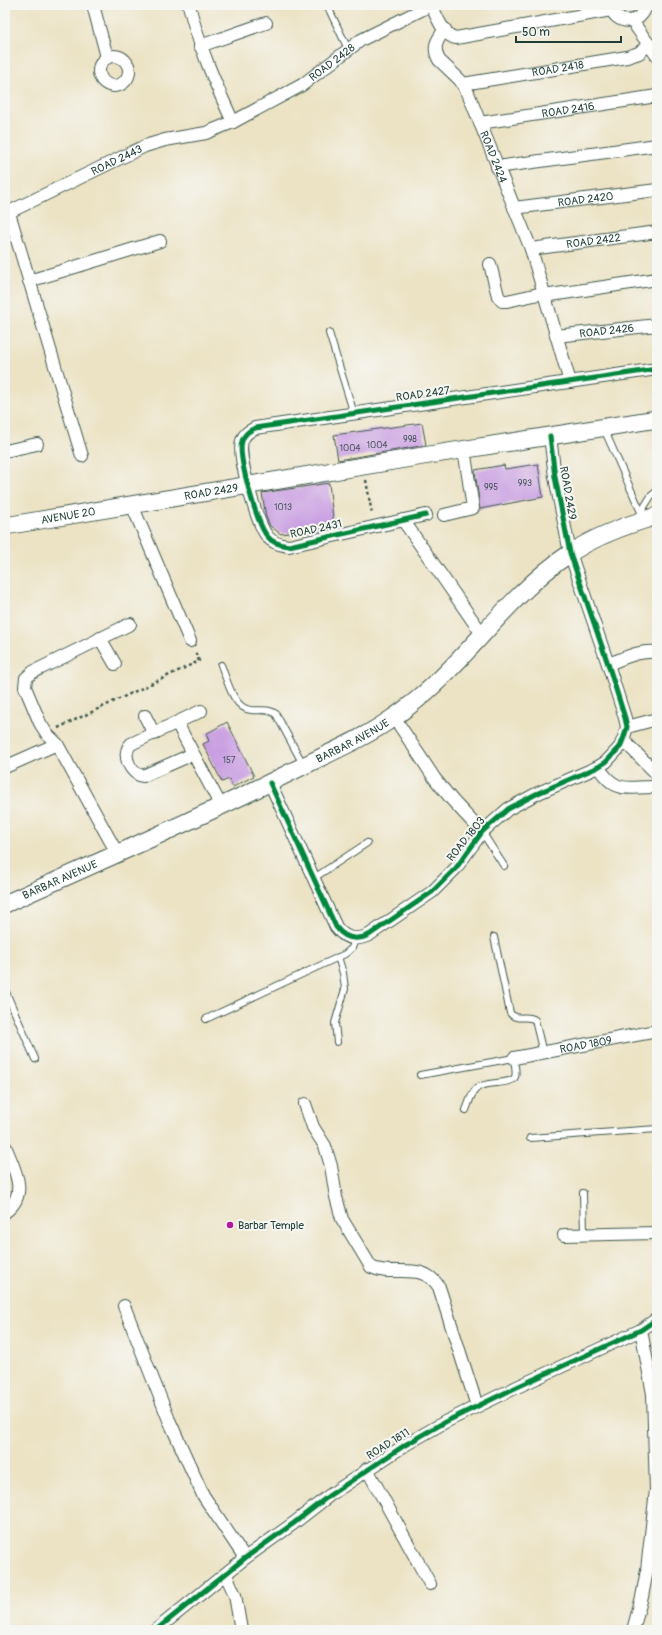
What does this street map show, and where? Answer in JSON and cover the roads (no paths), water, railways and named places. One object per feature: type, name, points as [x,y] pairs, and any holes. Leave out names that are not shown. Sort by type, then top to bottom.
[{"type":"street","points":[[93,5],[107,57]]},
{"type":"street","points":[[189,5],[200,46],[233,122]]},
{"type":"street","points":[[431,5],[449,36],[460,38],[611,7],[617,18],[626,22],[632,21],[641,16],[646,5]]},
{"type":"street","name":"ROAD 2428","points":[[233,122],[302,85],[361,40],[431,5]]},
{"type":"street","points":[[632,21],[657,56]]},
{"type":"street","points":[[200,46],[266,23]]},
{"type":"street","name":"ROAD 2424","points":[[445,29],[437,39],[435,50],[439,60],[463,84],[480,123],[531,249],[570,382]]},
{"type":"street","name":"ROAD 2418","points":[[463,84],[627,57],[639,53],[649,44]]},
{"type":"street","name":"ROAD 2416","points":[[480,123],[657,96]]},
{"type":"street","name":"ROAD 2443","points":[[7,214],[145,146],[165,140],[206,133],[233,122]]},
{"type":"street","points":[[497,168],[657,145]]},
{"type":"street","name":"ROAD 2420","points":[[514,208],[657,190]]},
{"type":"street","points":[[7,214],[82,456]]},
{"type":"street","name":"ROAD 2422","points":[[531,249],[657,232]]},
{"type":"street","points":[[29,281],[160,241]]},
{"type":"street","points":[[490,264],[498,296],[502,301],[657,279]]},
{"type":"street","name":"ROAD 2426","points":[[556,336],[657,324]]},
{"type":"street","name":"ROAD 2427","points":[[247,486],[241,445],[244,436],[251,430],[657,369]]},
{"type":"street","name":"ROAD 2429","points":[[132,505],[464,449],[657,419]]},
{"type":"street","name":"ROAD 2429","points":[[550,436],[554,477],[570,553]]},
{"type":"street","points":[[5,451],[37,444]]},
{"type":"street","points":[[444,515],[473,508],[464,449]]},
{"type":"street","name":"ROAD 2431","points":[[247,486],[263,530],[270,540],[276,544],[289,546],[426,515]]},
{"type":"street","points":[[132,505],[190,641]]},
{"type":"street","name":"AVENUE 20","points":[[5,526],[132,505]]},
{"type":"street","name":"BARBAR AVENUE","points":[[5,904],[221,806],[359,738],[394,717],[433,686],[540,576],[570,553],[602,535],[648,516]]},
{"type":"street","points":[[403,520],[482,634]]},
{"type":"street","points":[[570,553],[608,664],[627,727],[657,719]]},
{"type":"street","points":[[117,853],[57,744],[47,734],[40,723],[25,687],[26,678],[33,672],[130,624]]},
{"type":"street","points":[[100,638],[115,664]]},
{"type":"street","points":[[608,664],[639,652],[657,652]]},
{"type":"street","points":[[193,754],[146,775],[139,776],[133,771],[126,758],[126,752],[131,744],[201,711]]},
{"type":"street","points":[[145,716],[154,734]]},
{"type":"street","points":[[394,717],[435,779],[482,832]]},
{"type":"street","points":[[177,723],[221,806]]},
{"type":"street","name":"ROAD 1803","points":[[355,939],[369,935],[432,892],[456,868],[482,832],[497,818],[522,801],[598,767],[614,755],[623,740],[627,727]]},
{"type":"street","points":[[623,740],[657,774]]},
{"type":"street","points":[[5,767],[57,744]]},
{"type":"street","points":[[598,767],[610,783],[617,786],[624,788],[657,787]]},
{"type":"street","points":[[270,782],[336,928],[341,933],[355,939]]},
{"type":"street","name":"ROAD 1809","points":[[514,1058],[657,1031]]},
{"type":"street","points":[[305,1104],[313,1127],[325,1146],[331,1166],[336,1197],[342,1219],[371,1267],[377,1270],[420,1272],[435,1280],[439,1287],[478,1406]]},
{"type":"street","points":[[5,1146],[17,1178],[19,1189],[14,1205],[5,1212]]},
{"type":"street","points":[[564,1235],[657,1233]]},
{"type":"street","points":[[124,1306],[169,1420],[203,1495],[245,1558]]},
{"type":"street","name":"ROAD 1811","points":[[156,1630],[226,1575],[245,1558],[367,1469],[412,1441],[478,1406],[641,1330],[657,1319]]},
{"type":"street","points":[[633,1630],[642,1597],[647,1570],[657,1490],[653,1394],[641,1330]]},
{"type":"street","points":[[367,1469],[430,1584]]},
{"type":"street","points":[[226,1575],[235,1595],[241,1630]]},
{"type":"lane","points":[[327,5],[348,49]]},
{"type":"lane","points":[[329,333],[354,414]]},
{"type":"lane","points":[[603,428],[648,516]]},
{"type":"lane","points":[[648,516],[651,496],[657,491]]},
{"type":"lane","points":[[221,665],[236,702],[248,710],[268,710],[276,714],[304,765]]},
{"type":"lane","points":[[482,832],[504,866]]},
{"type":"lane","points":[[314,878],[367,843]]},
{"type":"lane","points":[[494,937],[510,1013],[516,1018],[531,1017],[535,1020],[543,1053]]},
{"type":"lane","points":[[206,1019],[349,952],[355,939]]},
{"type":"lane","points":[[337,1042],[335,1023],[345,989],[343,973],[338,957]]},
{"type":"lane","points":[[5,990],[35,1059]]},
{"type":"lane","points":[[420,1075],[514,1058],[514,1079],[510,1081],[480,1085],[473,1091],[466,1110]]},
{"type":"lane","points":[[530,1138],[657,1129]]},
{"type":"lane","points":[[583,1193],[584,1234]]},
{"type":"place","name":"Barbar Temple","points":[[230,1225]]}]
